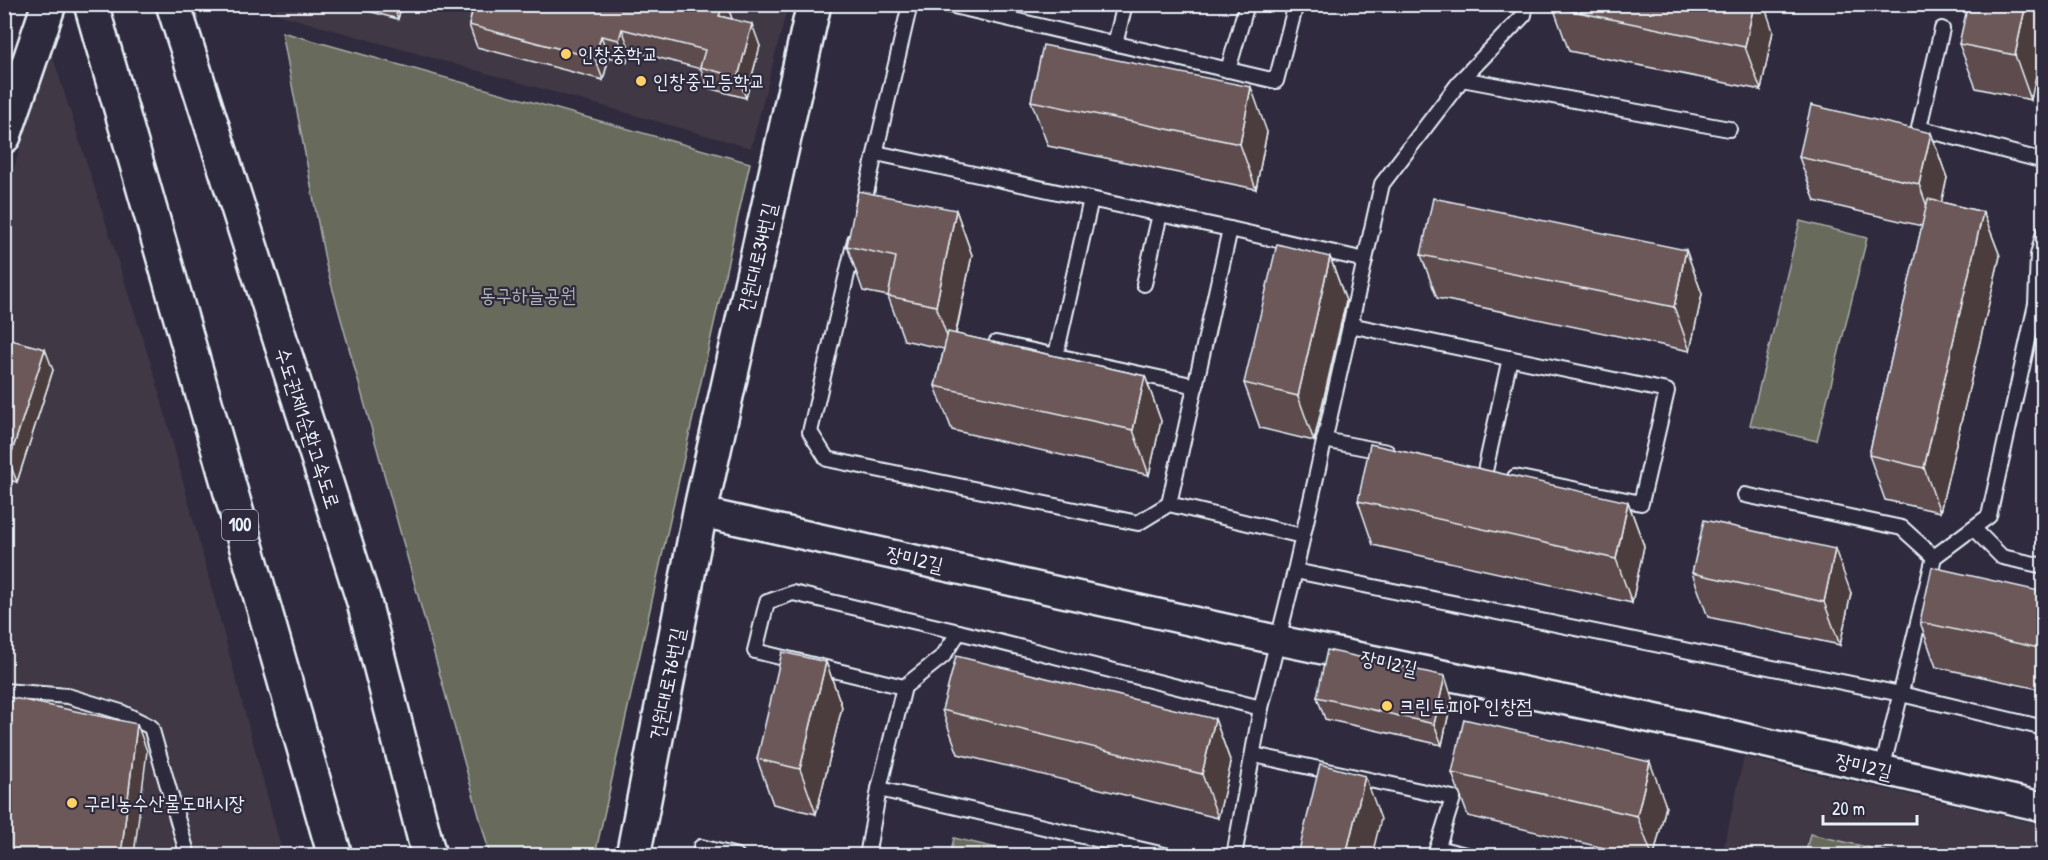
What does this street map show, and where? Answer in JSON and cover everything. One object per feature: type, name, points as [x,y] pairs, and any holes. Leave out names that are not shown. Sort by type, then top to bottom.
[{"type":"main road","points":[[4,99],[28,4]]},
{"type":"main road","points":[[4,136],[49,4]]},
{"type":"main road","name":"100","points":[[92,4],[335,855]]},
{"type":"main road","name":"수도권제1순환고속도로","points":[[173,4],[364,602],[429,855]]},
{"type":"main road","name":"건원대로34번길","points":[[700,512],[814,4]]},
{"type":"main road","name":"건원대로76번길","points":[[633,855],[700,512]]},
{"type":"street","name":"장미2길","points":[[700,512],[1277,640],[1727,734],[2043,807]]},
{"type":"lane","points":[[910,4],[810,432],[827,459],[1138,523],[1169,504],[1302,536]]},
{"type":"lane","points":[[945,4],[1276,81],[1296,4]]},
{"type":"lane","points":[[1115,44],[1125,4]]},
{"type":"lane","points":[[1228,70],[1247,4]]},
{"type":"lane","points":[[1234,855],[1261,708],[1382,184],[1462,79],[1524,15],[1526,4]]},
{"type":"lane","points":[[1942,29],[1919,128],[2043,161]]},
{"type":"lane","points":[[1462,79],[1729,129]]},
{"type":"lane","points":[[876,153],[1365,260]]},
{"type":"lane","points":[[1056,355],[1091,199]]},
{"type":"lane","points":[[1144,284],[1160,214]]},
{"type":"lane","points":[[1169,504],[1230,229]]},
{"type":"lane","points":[[1882,770],[1934,557],[1989,516],[2036,303],[2038,255],[2043,232]]},
{"type":"lane","points":[[1350,325],[1510,358],[1667,391],[1641,503],[1479,469],[1510,358]]},
{"type":"lane","points":[[984,341],[1196,386]]},
{"type":"lane","points":[[1324,440],[1405,455]]},
{"type":"lane","points":[[1745,495],[1902,528],[1934,557]]},
{"type":"lane","points":[[1973,528],[2002,558],[2043,567]]},
{"type":"lane","points":[[1294,571],[1901,694],[2043,728]]},
{"type":"lane","points":[[903,687],[755,651],[767,602],[793,593],[1261,708]]},
{"type":"lane","points":[[867,855],[879,789],[903,687],[943,656],[959,632]]},
{"type":"lane","points":[[4,691],[68,696],[121,712],[152,727],[188,855]]},
{"type":"lane","points":[[1254,755],[1454,794],[1436,852],[1470,855]]},
{"type":"lane","points":[[879,789],[1169,855]]},
{"type":"lane","points":[[701,847],[737,855]]},
{"type":"shaded area","name":"인창중고등학교","points":[[275,5],[788,5],[751,148],[277,14]]},
{"type":"shaded area","name":"구리농수산물도매시장","points":[[51,51],[156,380],[283,855],[5,856],[5,196]]},
{"type":"shaded area","points":[[1744,757],[2043,825],[2043,855],[1722,856]]},
{"type":"green space","name":"동구하늘공원","points":[[282,32],[750,163],[595,855],[490,855],[326,265]]},
{"type":"green space","points":[[1800,221],[1867,238],[1817,441],[1750,425]]},
{"type":"green space","points":[[1810,834],[1901,855],[1805,855]]},
{"type":"green space","points":[[954,838],[1026,855],[950,855]]},
{"type":"building","name":"인창중학교","points":[[474,4],[723,4],[719,16],[752,24],[738,77],[700,67],[705,50],[622,29],[619,40],[601,36],[595,58],[469,25]]},
{"type":"building","points":[[1554,4],[1754,4],[1745,47],[1553,7]]},
{"type":"building","points":[[1968,4],[2026,4],[2015,55],[1959,44]]},
{"type":"building","points":[[1043,45],[1251,87],[1240,144],[1031,101]]},
{"type":"building","points":[[1811,105],[1931,133],[1919,184],[1799,157]]},
{"type":"building","points":[[858,191],[956,210],[936,306],[888,296],[896,257],[847,246]]},
{"type":"building","points":[[1433,198],[1686,250],[1674,307],[1421,255]]},
{"type":"building","points":[[1928,199],[1983,212],[1924,468],[1869,455]]},
{"type":"building","points":[[1277,244],[1330,257],[1298,396],[1244,383]]},
{"type":"building","points":[[948,332],[1145,376],[1133,430],[935,386]]},
{"type":"building","points":[[4,338],[45,349],[9,461],[4,460]]},
{"type":"building","points":[[1370,444],[1628,502],[1616,559],[1358,501]]},
{"type":"building","points":[[1704,520],[1835,549],[1824,602],[1692,573]]},
{"type":"building","points":[[1932,567],[2043,592],[2043,649],[1920,622]]},
{"type":"building","points":[[1327,650],[1445,676],[1434,724],[1317,697]]},
{"type":"building","points":[[782,652],[826,662],[800,769],[757,759]]},
{"type":"building","points":[[956,656],[1215,719],[1202,774],[942,710]]},
{"type":"building","name":"구리농수산물도매시장","points":[[4,696],[137,724],[121,855],[4,855]]},
{"type":"building","points":[[1464,719],[1650,762],[1637,816],[1452,773]]},
{"type":"building","points":[[1320,764],[1365,776],[1346,855],[1298,855]]},
{"type":"place","name":"인창중학교","points":[[566,54]]},
{"type":"place","name":"인창중고등학교","points":[[641,81]]},
{"type":"place","name":"크린토피아 인창점","points":[[1387,706]]},
{"type":"place","name":"구리농수산물도매시장","points":[[72,803]]}]
